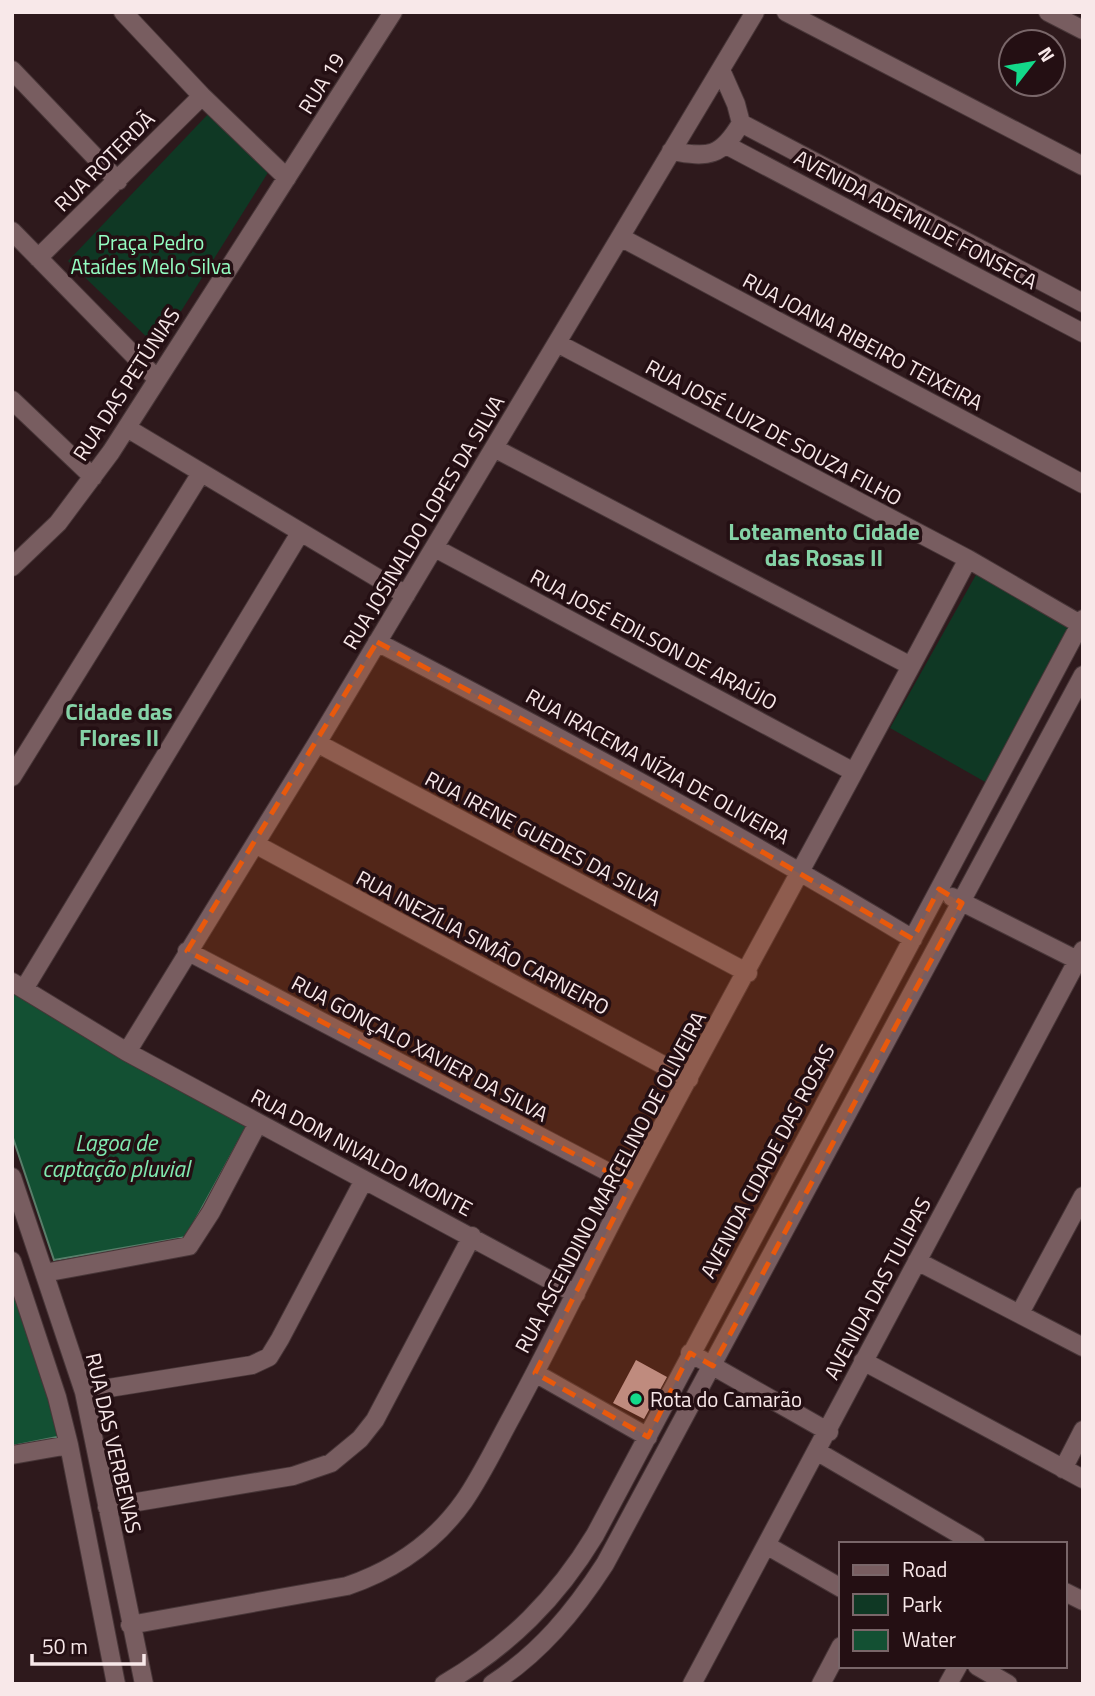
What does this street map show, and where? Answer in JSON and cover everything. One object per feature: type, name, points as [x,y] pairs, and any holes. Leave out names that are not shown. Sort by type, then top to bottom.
[{"type":"street","points":[[123,12],[202,96],[287,178]]},
{"type":"street","name":"RUA 19","points":[[287,178],[393,12]]},
{"type":"street","name":"RUA JOSINALDO LOPES DA SILVA","points":[[127,1052],[435,548],[755,12]]},
{"type":"street","points":[[786,12],[1083,166]]},
{"type":"street","points":[[1048,12],[1083,30]]},
{"type":"street","points":[[12,70],[118,181]]},
{"type":"street","points":[[671,151],[703,155],[728,146],[741,123],[721,70]]},
{"type":"street","name":"RUA ROTERDÃ","points":[[38,258],[202,96]]},
{"type":"street","name":"AVENIDA ADEMILDE FONSECA","points":[[741,123],[1083,303]]},
{"type":"street","name":"AVENIDA ADEMILDE FONSECA","points":[[728,146],[1083,333]]},
{"type":"street","name":"RUA DAS PETÚNIAS","points":[[12,567],[58,523],[93,477],[287,178]]},
{"type":"street","points":[[12,231],[157,379]]},
{"type":"street","name":"RUA JOANA RIBEIRO TEIXEIRA","points":[[622,238],[1083,484]]},
{"type":"street","name":"RUA JOSÉ LUIZ DE SOUZA FILHO","points":[[557,342],[968,559],[1081,622]]},
{"type":"street","points":[[12,400],[93,477]]},
{"type":"street","points":[[127,428],[406,595]]},
{"type":"street","points":[[494,448],[911,666]]},
{"type":"street","points":[[12,778],[201,473]]},
{"type":"street","points":[[18,986],[300,533]]},
{"type":"street","name":"RUA JOSÉ EDILSON DE ARAÚJO","points":[[435,548],[852,771]]},
{"type":"street","name":"RUA ASCENDINO MARCELINO DE OLIVEIRA","points":[[130,1625],[347,1586],[386,1571],[405,1559],[462,1503],[535,1373],[631,1184],[748,973],[852,771],[968,559]]},
{"type":"street","name":"AVENIDA CIDADE DAS ROSAS","points":[[444,1684],[508,1641],[553,1596],[571,1574],[595,1535],[1081,622]]},
{"type":"street","name":"RUA IRACEMA NÍZIA DE OLIVEIRA","points":[[377,642],[528,720],[801,871],[913,939]]},
{"type":"street","points":[[492,1684],[534,1652],[581,1602],[627,1525],[1083,676]]},
{"type":"street","name":"RUA IRENE GUEDES DA SILVA","points":[[317,743],[748,973]]},
{"type":"street","name":"RUA INEZÍLIA SIMÃO CARNEIRO","points":[[255,844],[689,1079]]},
{"type":"street","points":[[939,890],[962,903],[1080,955]]},
{"type":"street","name":"RUA GONÇALO XAVIER DA SILVA","points":[[187,951],[631,1184]]},
{"type":"street","name":"AVENIDA DAS TULIPAS","points":[[692,1684],[829,1432],[863,1361],[1080,955]]},
{"type":"street","name":"RUA DOM NIVALDO MONTE","points":[[18,986],[127,1052],[576,1294]]},
{"type":"street","points":[[44,1273],[189,1246],[211,1212],[258,1123]]},
{"type":"street","name":"RUA DAS VERBENAS","points":[[12,1177],[84,1392],[144,1684]]},
{"type":"street","points":[[84,1392],[252,1365],[266,1359],[280,1339],[364,1180]]},
{"type":"street","points":[[1020,1313],[1083,1196]]},
{"type":"street","points":[[107,1507],[293,1476],[320,1468],[343,1454],[375,1420],[472,1236]]},
{"type":"street","name":"RUA DAS VERBENAS","points":[[12,1261],[57,1397],[69,1445],[116,1684]]},
{"type":"street","points":[[916,1261],[1083,1347]]},
{"type":"street","points":[[690,1353],[829,1432]]},
{"type":"street","points":[[863,1361],[1083,1479]]},
{"type":"street","points":[[535,1373],[648,1437]]},
{"type":"street","points":[[1063,1469],[1083,1430]]},
{"type":"street","points":[[12,1455],[69,1445]]},
{"type":"street","points":[[818,1452],[973,1542]]},
{"type":"street","points":[[766,1545],[839,1587]]},
{"type":"street","points":[[1067,1593],[1083,1601]]},
{"type":"street","points":[[821,1684],[839,1650]]},
{"type":"street","points":[[948,1684],[957,1668]]},
{"type":"street","points":[[980,1668],[1008,1684]]},
{"type":"highlighted area","points":[[377,642],[650,787],[913,939],[939,889],[962,903],[713,1366],[690,1353],[648,1437],[535,1373],[631,1184],[187,951]]},
{"type":"green space","name":"Praça Pedro Ataídes Melo Silva","points":[[211,111],[269,171],[158,348],[68,261]]},
{"type":"green space","points":[[977,573],[1071,628],[987,783],[890,728]]},
{"type":"water","name":"Lagoa de captação pluvial","points":[[12,990],[247,1126],[186,1237],[54,1260],[12,1135]]},
{"type":"water","points":[[12,1285],[62,1436],[12,1446]]},
{"type":"building","points":[[636,1360],[667,1377],[644,1419],[613,1403]]},
{"type":"place","name":"Rota do Camarão","points":[[636,1399]]},
{"type":"district","name":"Loteamento Cidade das Rosas II","points":[[824,544]]},
{"type":"district","name":"Cidade das Flores II","points":[[119,724]]}]
